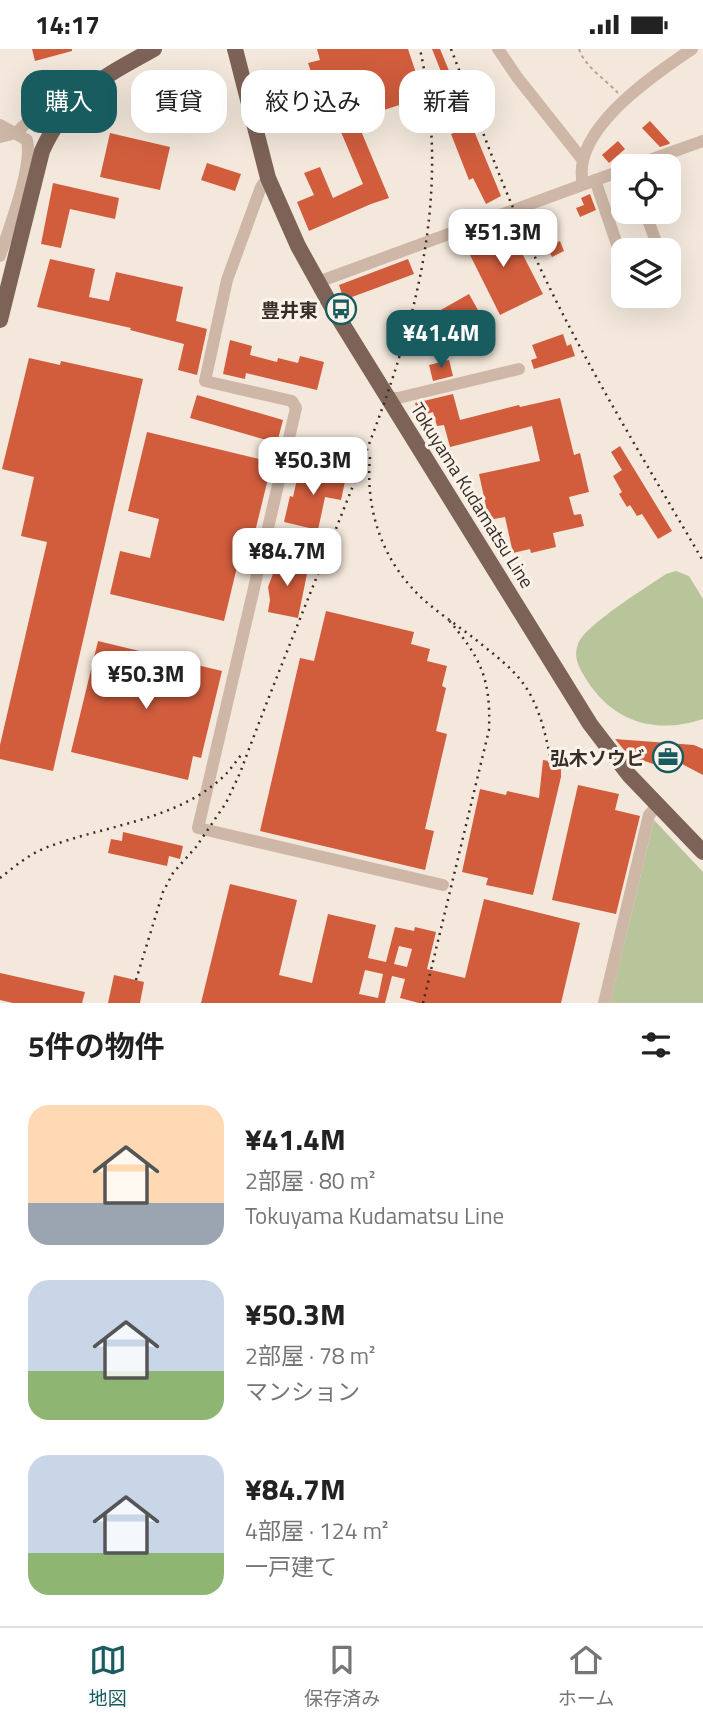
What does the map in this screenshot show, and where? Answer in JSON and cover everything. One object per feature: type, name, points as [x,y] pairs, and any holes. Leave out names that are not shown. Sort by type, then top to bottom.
[{"type":"main road","points":[[117,70],[154,49]]},
{"type":"main road","name":"Tokuyama Kudamatsu Line","points":[[235,49],[268,178],[298,246],[318,282],[590,725],[629,775],[703,852]]},
{"type":"main road","points":[[0,320],[42,151],[52,133]]},
{"type":"street","points":[[498,49],[517,78],[582,159],[613,238]]},
{"type":"street","points":[[582,159],[596,131],[650,78],[692,49]]},
{"type":"street","points":[[0,125],[27,140],[29,149],[26,170],[0,256]]},
{"type":"street","points":[[0,137],[16,133],[21,128]]},
{"type":"street","points":[[667,154],[703,141]]},
{"type":"street","points":[[318,282],[611,174]]},
{"type":"street","points":[[268,178],[261,187],[227,280],[205,381],[292,401],[296,408],[198,828],[443,885]]},
{"type":"street","points":[[387,398],[398,398],[519,369]]},
{"type":"street","points":[[604,1003],[649,815],[657,806]]},
{"type":"path","points":[[579,49],[593,70],[626,101]]},
{"type":"green space","points":[[676,571],[689,576],[703,599],[703,719],[668,726],[652,725],[622,715],[597,694],[579,667],[577,649],[583,636],[604,617],[666,574]]},
{"type":"green space","points":[[654,820],[703,872],[703,1003],[610,1003]]},
{"type":"building","points":[[32,49],[72,49],[72,51],[35,61]]},
{"type":"building","points":[[317,49],[408,49],[415,70],[399,70],[399,105],[385,110],[385,70],[310,70],[308,63],[320,60]]},
{"type":"building","points":[[432,49],[440,49],[449,70],[440,70]]},
{"type":"building","points":[[650,121],[669,144],[660,147],[642,128]]},
{"type":"building","points":[[110,133],[170,147],[160,190],[100,177]]},
{"type":"building","points":[[341,133],[362,133],[389,198],[309,231],[297,202],[314,195],[304,173],[320,167],[333,198],[363,184]]},
{"type":"building","points":[[475,133],[501,196],[486,204],[473,178],[469,180],[451,134]]},
{"type":"building","points":[[618,141],[625,149],[619,154],[611,154],[609,163],[602,155]]},
{"type":"building","points":[[207,163],[241,174],[235,191],[201,180]]},
{"type":"building","points":[[53,183],[119,198],[115,219],[70,209],[61,248],[41,244]]},
{"type":"building","points":[[590,194],[596,210],[580,217],[576,208],[584,205],[581,198]]},
{"type":"building","points":[[506,222],[543,294],[500,315],[464,243]]},
{"type":"building","points":[[560,241],[564,251],[552,257],[547,247]]},
{"type":"building","points":[[50,259],[95,269],[89,297],[109,301],[116,272],[183,287],[176,321],[207,329],[197,375],[178,370],[184,344],[130,330],[131,328],[37,307]]},
{"type":"building","points":[[408,259],[414,274],[344,300],[339,285]]},
{"type":"building","points":[[469,294],[483,319],[453,336],[439,311]]},
{"type":"building","points":[[563,334],[567,346],[571,344],[575,356],[534,369],[531,360],[537,358],[532,345]]},
{"type":"building","points":[[230,340],[252,346],[250,355],[277,362],[278,358],[298,363],[300,356],[324,362],[317,390],[246,373],[245,379],[223,374]]},
{"type":"building","points":[[29,358],[60,365],[61,361],[143,379],[53,771],[0,759],[0,745],[47,542],[21,536],[34,477],[2,469]]},
{"type":"building","points":[[449,360],[453,376],[433,381],[429,365]]},
{"type":"building","points":[[453,394],[460,420],[560,398],[574,455],[580,453],[589,492],[569,497],[574,515],[581,514],[584,526],[553,533],[556,547],[531,553],[530,549],[513,553],[505,517],[489,520],[479,474],[540,461],[532,426],[450,447],[444,425],[437,426],[433,412],[419,416],[415,403]]},
{"type":"building","points":[[197,395],[283,420],[277,443],[190,418]]},
{"type":"building","points":[[147,432],[272,462],[246,569],[237,567],[224,621],[110,594],[120,551],[150,558],[159,519],[128,511]]},
{"type":"building","points":[[620,446],[672,531],[658,539],[642,514],[637,516],[619,494],[622,492],[613,476],[622,470],[611,452]]},
{"type":"building","points":[[300,466],[346,477],[341,500],[325,497],[318,530],[284,522]]},
{"type":"building","points":[[279,558],[309,564],[298,618],[268,612],[268,587]]},
{"type":"building","points":[[326,611],[414,632],[411,644],[430,649],[427,661],[447,666],[442,686],[446,688],[436,731],[447,734],[425,829],[434,831],[425,870],[260,831],[300,658],[314,661]]},
{"type":"building","points":[[98,641],[222,671],[201,758],[193,756],[188,780],[71,752]]},
{"type":"building","name":"弘木ソウビ","points":[[615,739],[694,745],[703,749],[703,775],[680,763],[675,771],[629,756]]},
{"type":"building","points":[[543,760],[561,763],[561,777],[533,895],[486,885],[488,878],[462,872],[480,789],[539,798]]},
{"type":"building","points":[[578,785],[619,794],[615,810],[640,816],[616,914],[552,900]]},
{"type":"building","points":[[123,832],[183,846],[180,859],[169,856],[167,866],[108,853],[111,839],[122,841]]},
{"type":"building","points":[[230,884],[297,900],[279,975],[312,983],[328,914],[376,925],[368,958],[386,962],[395,927],[414,931],[415,927],[436,932],[427,969],[465,978],[484,899],[580,923],[561,1003],[419,1003],[400,998],[405,979],[392,976],[385,1003],[201,1003]],"holes":[[[399,946],[412,949],[407,967],[394,964]],[[365,970],[383,974],[378,998],[359,994]]]},
{"type":"building","points":[[0,973],[85,992],[82,1003],[13,1003],[0,1000]]},
{"type":"building","points":[[114,975],[144,982],[140,1003],[108,1003]]},
{"type":"railway","points":[[136,980],[163,892],[173,873],[196,847],[226,803],[240,773],[364,458],[403,345],[418,288],[428,231],[432,172],[430,112],[420,49]]},
{"type":"railway","points":[[451,49],[512,206],[554,296],[616,411],[703,561]]},
{"type":"railway","points":[[370,457],[369,477],[374,516],[380,535],[398,570],[424,600],[495,655],[520,679],[538,713],[551,761]]},
{"type":"railway","points":[[423,1003],[489,730],[488,696],[481,669],[468,645],[447,618]]},
{"type":"railway","points":[[0,878],[45,848],[140,820],[185,803],[225,775],[242,754]]},
{"type":"place","name":"豊井東","points":[[341,309]]},
{"type":"place","name":"弘木ソウビ","points":[[668,757]]}]
